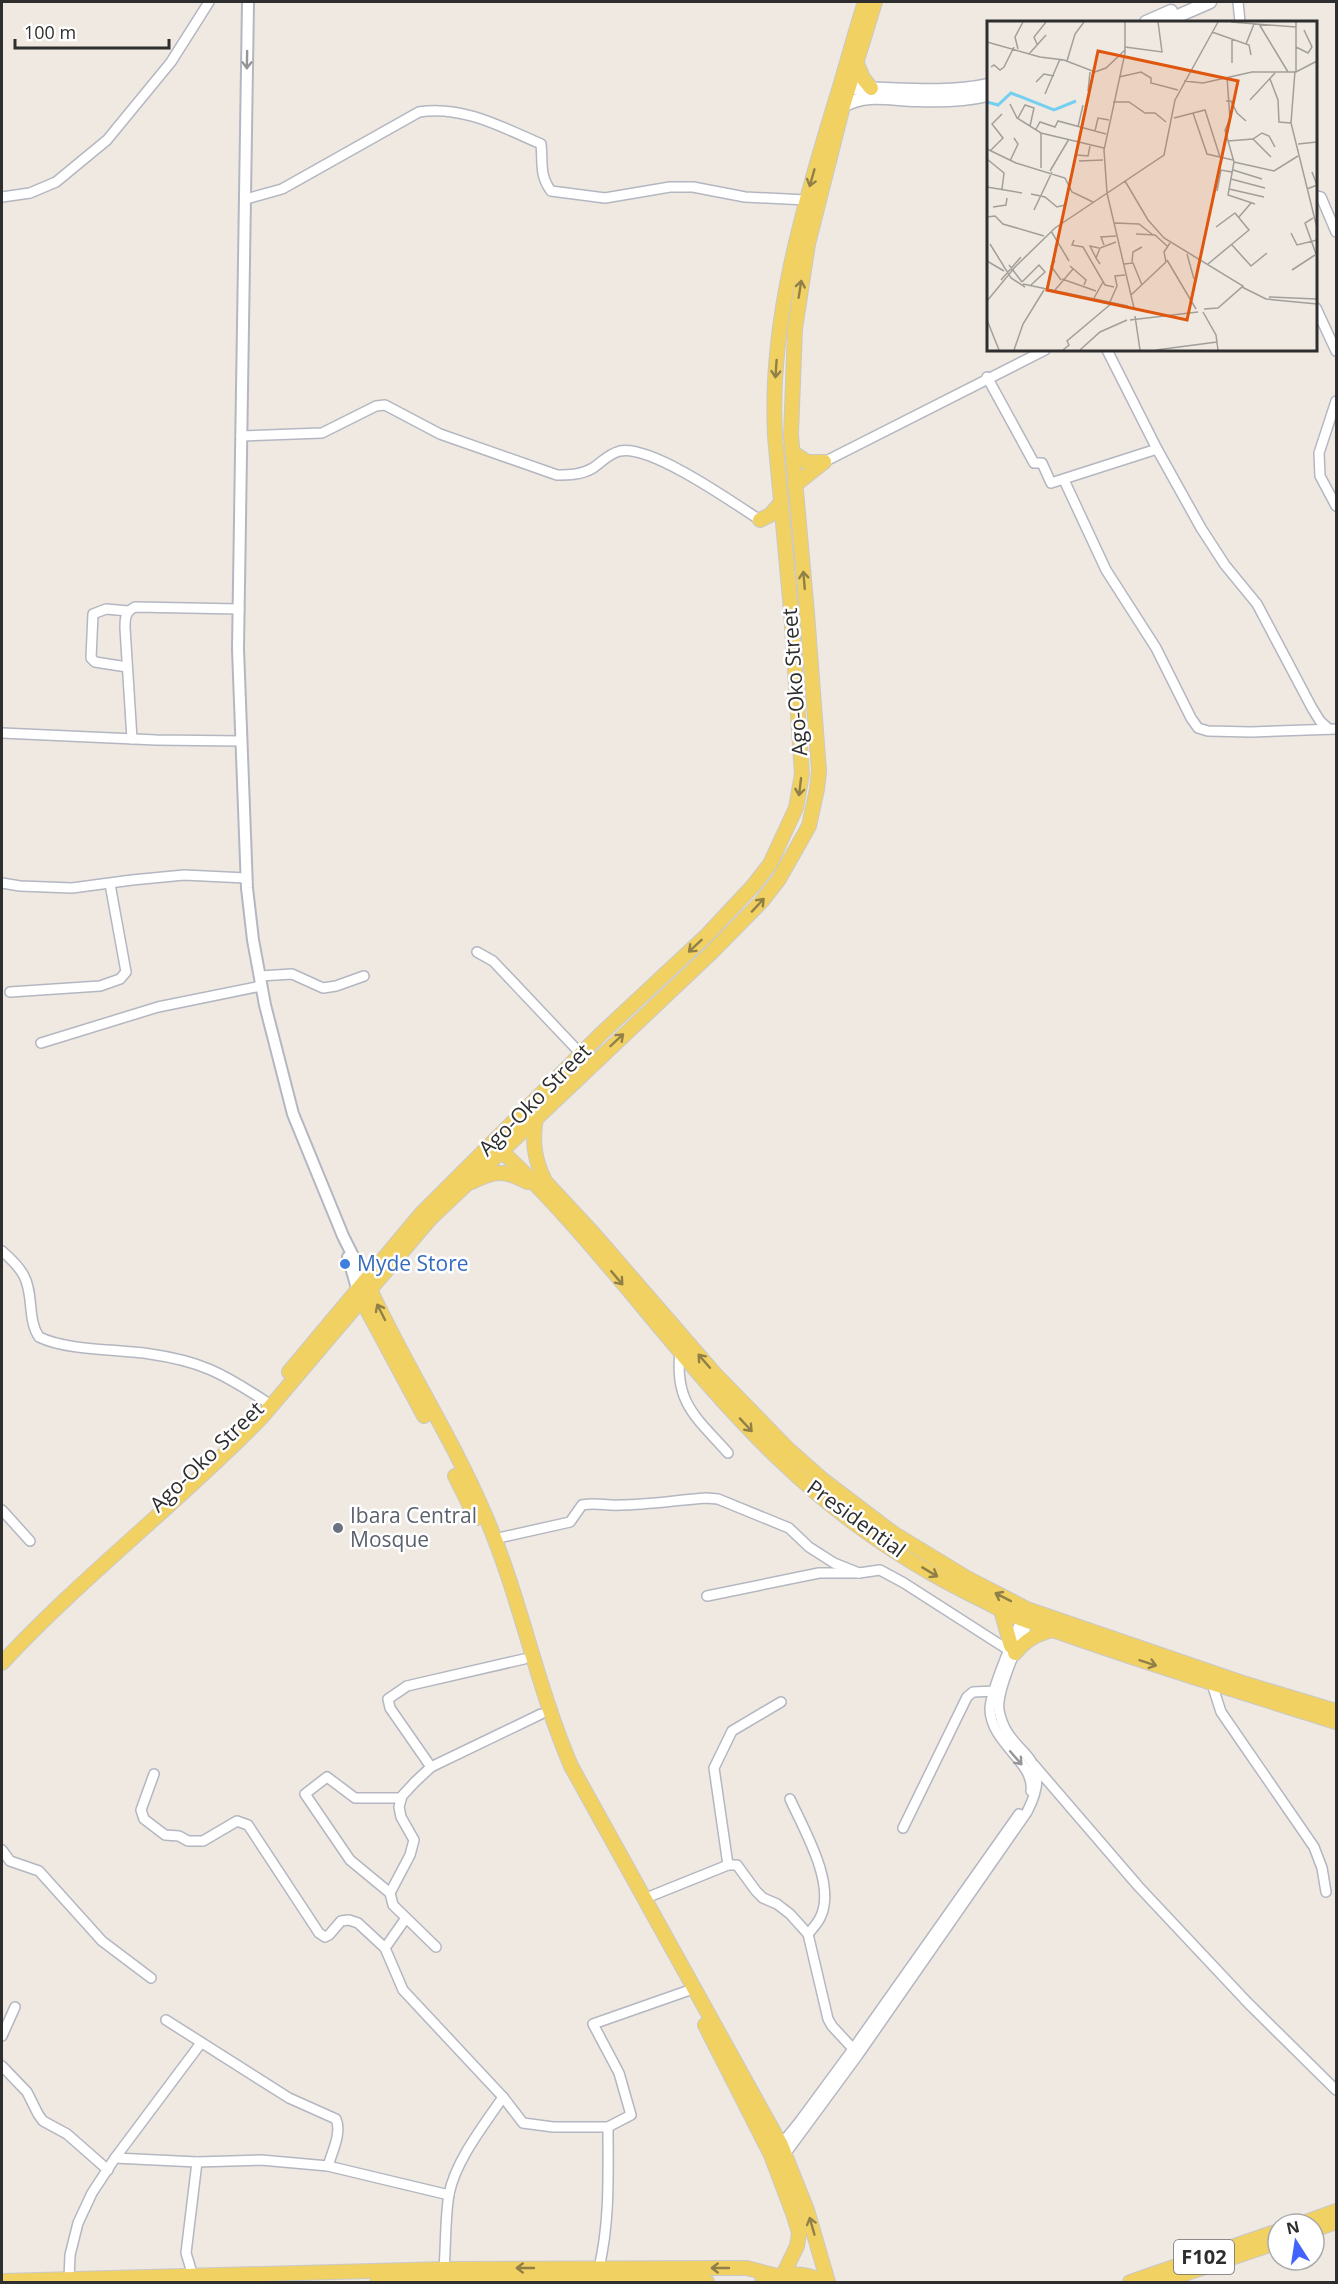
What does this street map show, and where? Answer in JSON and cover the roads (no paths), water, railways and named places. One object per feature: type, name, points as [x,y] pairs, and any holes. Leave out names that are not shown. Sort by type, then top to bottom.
[{"type":"main road","name":"Ago-Oko Street","points":[[2,1651],[61,1590],[164,1501],[243,1425],[364,1290],[421,1214],[500,1143],[581,1054],[707,935],[753,886],[770,864],[796,808],[802,774],[791,610],[775,436],[774,412],[782,311],[798,228],[865,2]]},
{"type":"main road","points":[[2,1664],[78,1585],[185,1492],[261,1418],[364,1290],[430,1219],[463,1188],[500,1143],[536,1117],[712,952],[762,901],[779,879],[809,826],[819,771],[790,435],[795,329],[808,244],[843,106],[875,2]]},
{"type":"main road","points":[[1148,21],[1191,2]]},
{"type":"main road","points":[[1166,21],[1210,2]]},
{"type":"main road","points":[[857,64],[863,78],[871,88]]},
{"type":"main road","points":[[850,88],[937,92],[962,91],[987,86]]},
{"type":"main road","points":[[843,106],[871,97],[920,100],[960,99],[987,95]]},
{"type":"main road","points":[[792,452],[807,462],[824,462]]},
{"type":"main road","points":[[795,485],[824,462]]},
{"type":"main road","points":[[760,520],[768,517],[780,504]]},
{"type":"main road","points":[[760,520],[783,532]]},
{"type":"main road","points":[[536,1117],[533,1145],[541,1184]]},
{"type":"main road","name":"Presidential","points":[[500,1143],[541,1184],[680,1352],[773,1453],[819,1495],[856,1523],[927,1570],[1001,1610],[1028,1615],[1054,1630],[1212,1684],[1336,1722]]},
{"type":"main road","points":[[463,1188],[488,1175],[500,1172],[512,1173],[541,1184],[593,1233],[715,1374],[788,1449],[822,1480],[868,1515],[928,1555],[1028,1615],[1093,1633],[1336,1711]]},
{"type":"main road","points":[[364,1290],[475,1493],[507,1573],[549,1710],[571,1766],[646,1898],[807,2210],[827,2283]]},
{"type":"main road","points":[[364,1290],[477,1521],[499,1577],[540,1714],[564,1769],[778,2155],[799,2233],[797,2246],[780,2275],[762,2283]]},
{"type":"main road","points":[[1001,1610],[1012,1650],[1032,1637],[1054,1630]]},
{"type":"main road","name":"F102","points":[[1130,2283],[1266,2235]]},
{"type":"main road","name":"F102","points":[[1161,2283],[1266,2246]]},
{"type":"main road","points":[[2,2282],[444,2269],[747,2268],[780,2275],[807,2275],[827,2283]]},
{"type":"main road","points":[[377,2283],[678,2280],[707,2283]]},
{"type":"street","points":[[2,197],[30,193],[56,182],[106,140],[171,62],[209,2]]},
{"type":"street","points":[[248,2],[239,609],[246,878],[260,981],[271,1034],[293,1114],[364,1290]]},
{"type":"street","points":[[1238,2],[1240,21]]},
{"type":"street","points":[[246,199],[282,189],[420,112],[435,109],[455,111],[488,121],[541,144],[544,182],[551,190],[605,198],[670,188],[693,187],[745,197],[806,200]]},
{"type":"street","points":[[1317,195],[1321,197],[1336,232]]},
{"type":"street","points":[[1317,310],[1336,351]]},
{"type":"street","points":[[824,462],[1043,351]]},
{"type":"street","points":[[1108,351],[1157,449],[1201,528],[1225,565],[1257,604],[1320,721],[1333,729]]},
{"type":"street","points":[[987,378],[1034,463],[1042,463],[1051,483],[1157,449]]},
{"type":"street","points":[[1336,401],[1319,453],[1320,476],[1336,506]]},
{"type":"street","points":[[241,436],[322,433],[376,406],[385,405],[440,434],[557,475],[586,472],[608,456],[620,451],[641,452],[705,485],[760,520]]},
{"type":"street","points":[[1064,480],[1106,570],[1156,648],[1198,728],[1208,731],[1251,732],[1333,729]]},
{"type":"street","points":[[127,667],[95,662],[91,658],[93,614],[105,609],[128,610],[135,607],[239,609]]},
{"type":"street","points":[[128,610],[125,617],[125,628],[132,739]]},
{"type":"street","points":[[2,733],[241,741]]},
{"type":"street","points":[[2,883],[62,888],[184,875],[246,878]]},
{"type":"street","points":[[10,992],[100,986],[120,979],[126,972],[110,884]]},
{"type":"street","points":[[477,952],[493,961],[581,1054]]},
{"type":"street","points":[[41,1043],[158,1007],[292,974],[323,988],[364,976]]},
{"type":"street","points":[[2,1251],[11,1258],[25,1277],[33,1329],[39,1337],[61,1343],[194,1362],[216,1371],[265,1401]]},
{"type":"street","points":[[680,1352],[678,1381],[685,1402],[728,1453]]},
{"type":"street","points":[[494,1539],[570,1522],[582,1505],[588,1503],[602,1502],[617,1506],[718,1499],[789,1528],[834,1563],[859,1573]]},
{"type":"street","points":[[2,1510],[30,1541]]},
{"type":"street","points":[[707,1596],[819,1573],[859,1573],[880,1570],[904,1582],[1012,1650]]},
{"type":"street","points":[[856,2052],[944,1918],[1030,1796],[1032,1782],[1028,1771],[1012,1754],[994,1726],[990,1709],[995,1691],[1028,1615]]},
{"type":"street","points":[[1012,1650],[998,1707],[1006,1731],[1139,1887],[1248,2003],[1336,2090]]},
{"type":"street","points":[[431,1767],[390,1708],[388,1699],[407,1686],[524,1659]]},
{"type":"street","points":[[1212,1684],[1221,1712],[1314,1847],[1322,1868],[1326,1892]]},
{"type":"street","points":[[903,1828],[967,1697],[973,1692],[995,1691]]},
{"type":"street","points":[[728,1865],[714,1768],[732,1731],[781,1702]]},
{"type":"street","points":[[390,1893],[410,1855],[414,1840],[402,1817],[399,1807],[401,1798],[431,1767],[540,1714]]},
{"type":"street","points":[[778,2155],[856,2052],[1027,1812],[1036,1794],[1038,1783],[1036,1770],[1031,1760]]},
{"type":"street","points":[[154,1773],[141,1810],[144,1819],[165,1835],[179,1836],[188,1841],[202,1841],[233,1823],[243,1821],[248,1825],[319,1933],[329,1935],[341,1921],[349,1920],[358,1923],[385,1948],[403,1990],[503,2097],[523,2123],[553,2127],[608,2127],[631,2115],[619,2073],[592,2024],[687,1991]]},
{"type":"street","points":[[401,1798],[355,1798],[327,1777],[305,1794],[350,1860],[390,1893],[393,1905],[436,1947]]},
{"type":"street","points":[[790,1799],[823,1879],[824,1898],[820,1918],[808,1934]]},
{"type":"street","points":[[2,1850],[10,1861],[39,1871],[102,1941],[150,1978]]},
{"type":"street","points":[[2,1868],[10,1861]]},
{"type":"street","points":[[646,1898],[728,1865],[737,1865],[763,1898],[777,1904],[790,1914],[808,1934],[828,2019],[856,2052]]},
{"type":"street","points":[[385,1948],[406,1918]]},
{"type":"street","points":[[2,2036],[15,2007]]},
{"type":"street","points":[[166,2020],[289,2098],[336,2119],[337,2136],[328,2166]]},
{"type":"street","points":[[69,2279],[70,2255],[78,2223],[92,2193],[115,2158],[201,2043]]},
{"type":"street","points":[[2,2066],[27,2092],[43,2121],[67,2134],[108,2170]]},
{"type":"street","points":[[444,2269],[449,2195],[454,2180],[475,2137],[503,2097]]},
{"type":"street","points":[[599,2268],[609,2210],[608,2127]]},
{"type":"street","points":[[115,2158],[197,2162],[261,2160],[328,2166],[449,2195]]},
{"type":"street","points":[[193,2276],[186,2253],[197,2162]]},
{"type":"place","name":"Myde Store","points":[[345,1264]]},
{"type":"place","name":"Ibara Central Mosque","points":[[338,1528]]}]
